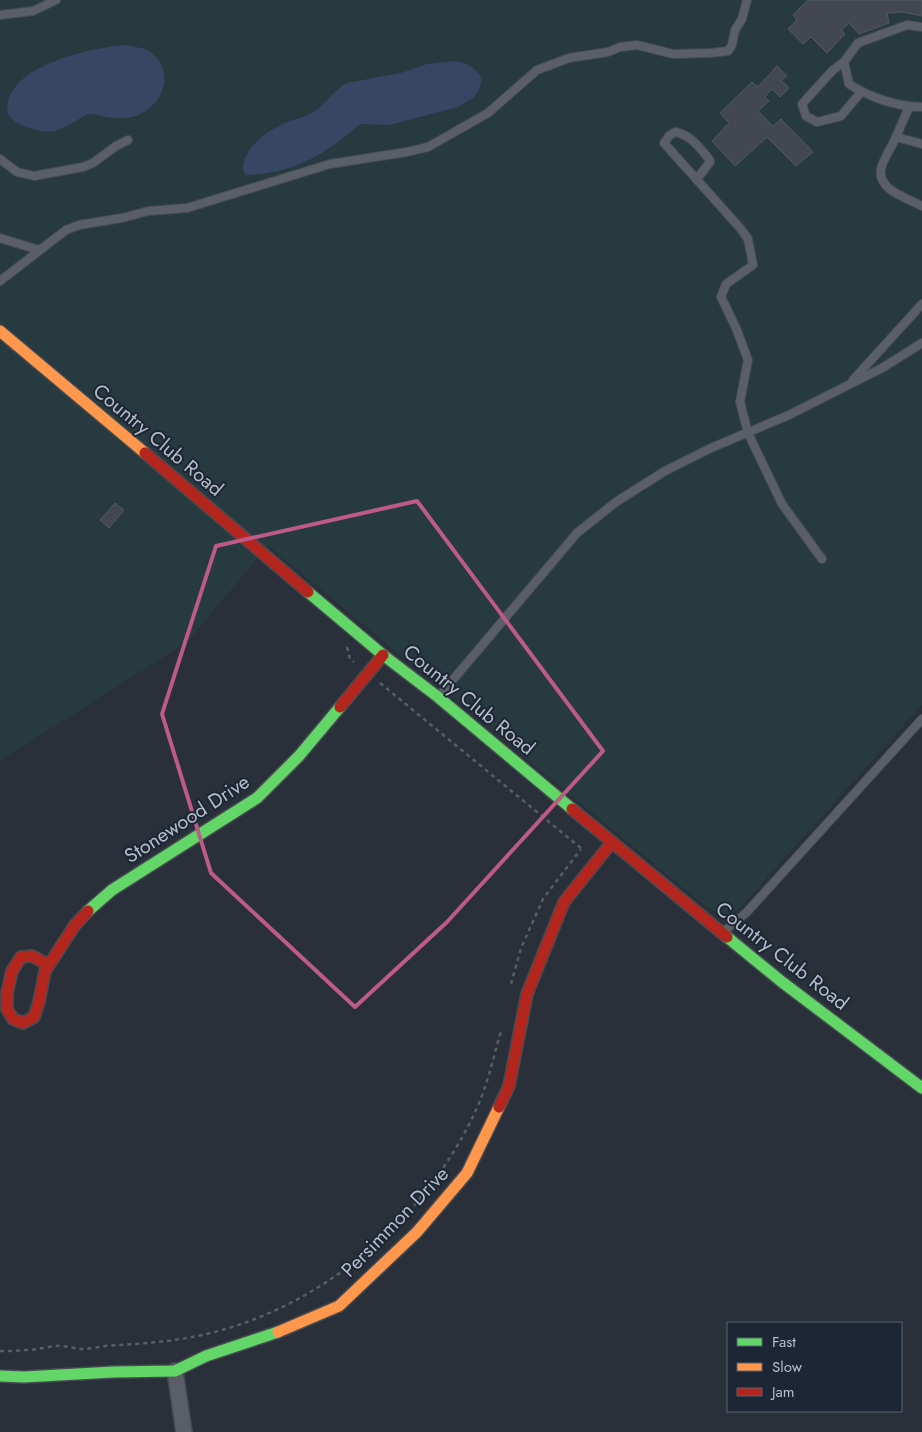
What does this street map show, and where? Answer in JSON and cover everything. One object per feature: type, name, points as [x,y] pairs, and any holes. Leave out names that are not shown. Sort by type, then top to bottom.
[{"type":"street","name":"Country Club Road","points":[[0,331],[383,655],[438,697],[708,922],[839,1025],[884,1056],[922,1088]]},
{"type":"street","name":"Stonewood Drive","points":[[49,965],[32,956],[21,958],[12,971],[7,993],[7,1008],[13,1019],[23,1023],[34,1016],[39,1002],[43,974],[49,965],[75,925],[112,890],[257,798],[299,756],[383,655]]},
{"type":"street","name":"Persimmon Drive","points":[[0,1376],[24,1377],[175,1371],[206,1356],[267,1337],[339,1306],[417,1232],[467,1173],[509,1086],[527,994],[564,902],[612,842]]},
{"type":"street","points":[[175,1371],[184,1432]]},
{"type":"lane","points":[[0,15],[33,11],[56,0]]},
{"type":"lane","points":[[0,281],[66,230],[78,225],[122,218],[148,211],[187,208],[330,164],[428,147],[488,113],[537,70],[569,58],[637,45],[673,54],[728,51],[742,19],[747,0]]},
{"type":"lane","points":[[861,92],[841,116],[817,122],[806,116],[802,104],[833,70],[844,62],[858,43],[907,26],[922,27]]},
{"type":"lane","points":[[844,62],[849,84],[861,92],[909,107],[922,107]]},
{"type":"lane","points":[[909,107],[881,168],[881,179],[888,189],[922,206]]},
{"type":"lane","points":[[696,179],[710,162],[709,158],[692,138],[683,133],[675,132],[664,142],[696,179],[748,238],[753,265],[726,284],[721,297],[736,328],[748,360],[740,402],[748,433],[782,504],[822,559]]},
{"type":"lane","points":[[896,137],[922,144]]},
{"type":"lane","points":[[0,159],[18,172],[34,176],[83,167],[93,163],[116,146],[128,140]]},
{"type":"lane","points":[[0,238],[39,250]]},
{"type":"lane","points":[[850,384],[922,304]]},
{"type":"lane","points":[[438,697],[577,533],[616,502],[665,471],[850,384],[890,364],[922,343]]},
{"type":"lane","points":[[723,932],[746,913],[922,719]]},
{"type":"path","points":[[346,644],[350,659],[586,852]]},
{"type":"path","points":[[510,991],[521,948],[543,900],[581,849]]},
{"type":"path","points":[[0,1350],[26,1350],[58,1346],[83,1349],[172,1341],[205,1334],[270,1313],[332,1278],[363,1255],[409,1212],[447,1162],[465,1133],[476,1109],[487,1082],[502,1028]]},
{"type":"highlighted area","points":[[417,501],[603,751],[447,922],[355,1007],[211,873],[162,714],[216,546]]},
{"type":"green space","points":[[0,0],[922,0],[922,705],[739,909],[725,915],[717,913],[704,905],[268,546],[187,642],[0,761]]},
{"type":"water","points":[[125,45],[147,50],[158,60],[163,68],[164,86],[160,95],[147,110],[133,117],[124,118],[87,114],[54,131],[38,130],[24,126],[8,114],[10,97],[19,83],[34,71],[74,55]]},
{"type":"water","points":[[455,61],[471,67],[482,79],[479,90],[474,97],[458,107],[389,125],[360,124],[332,146],[309,160],[278,171],[246,175],[243,169],[244,162],[246,155],[255,143],[273,129],[312,113],[347,83],[401,73],[427,64]]},
{"type":"building","points":[[808,0],[922,0],[922,16],[903,12],[887,13],[889,23],[859,34],[849,23],[841,30],[845,34],[827,53],[811,37],[803,44],[788,29],[797,20],[793,15]]},
{"type":"building","points":[[777,66],[787,76],[781,80],[789,88],[780,97],[772,89],[765,97],[769,101],[758,111],[773,126],[781,119],[813,152],[796,166],[767,137],[735,166],[712,141],[729,123],[720,113],[752,82],[758,87]]},
{"type":"building","points":[[115,503],[124,510],[109,528],[100,520]]},
{"type":"traffic: fast","points":[[308,592],[572,809]]},
{"type":"traffic: fast","points":[[88,911],[112,890],[257,798],[299,756],[340,707]]},
{"type":"traffic: fast","points":[[727,937],[782,982],[922,1088]]},
{"type":"traffic: fast","points":[[0,1376],[24,1377],[175,1371],[206,1356],[278,1332]]},
{"type":"traffic: slow","points":[[0,331],[145,453]]},
{"type":"traffic: slow","points":[[278,1332],[339,1306],[417,1232],[467,1173],[499,1107]]},
{"type":"traffic: jam","points":[[145,453],[308,592]]},
{"type":"traffic: jam","points":[[340,707],[383,655]]},
{"type":"traffic: jam","points":[[572,809],[727,937]]},
{"type":"traffic: jam","points":[[499,1107],[509,1086],[527,994],[564,902],[612,842]]},
{"type":"traffic: jam","points":[[49,965],[32,956],[21,957],[12,971],[7,993],[7,1009],[13,1019],[23,1023],[34,1017],[45,971],[75,925],[88,911]]}]
